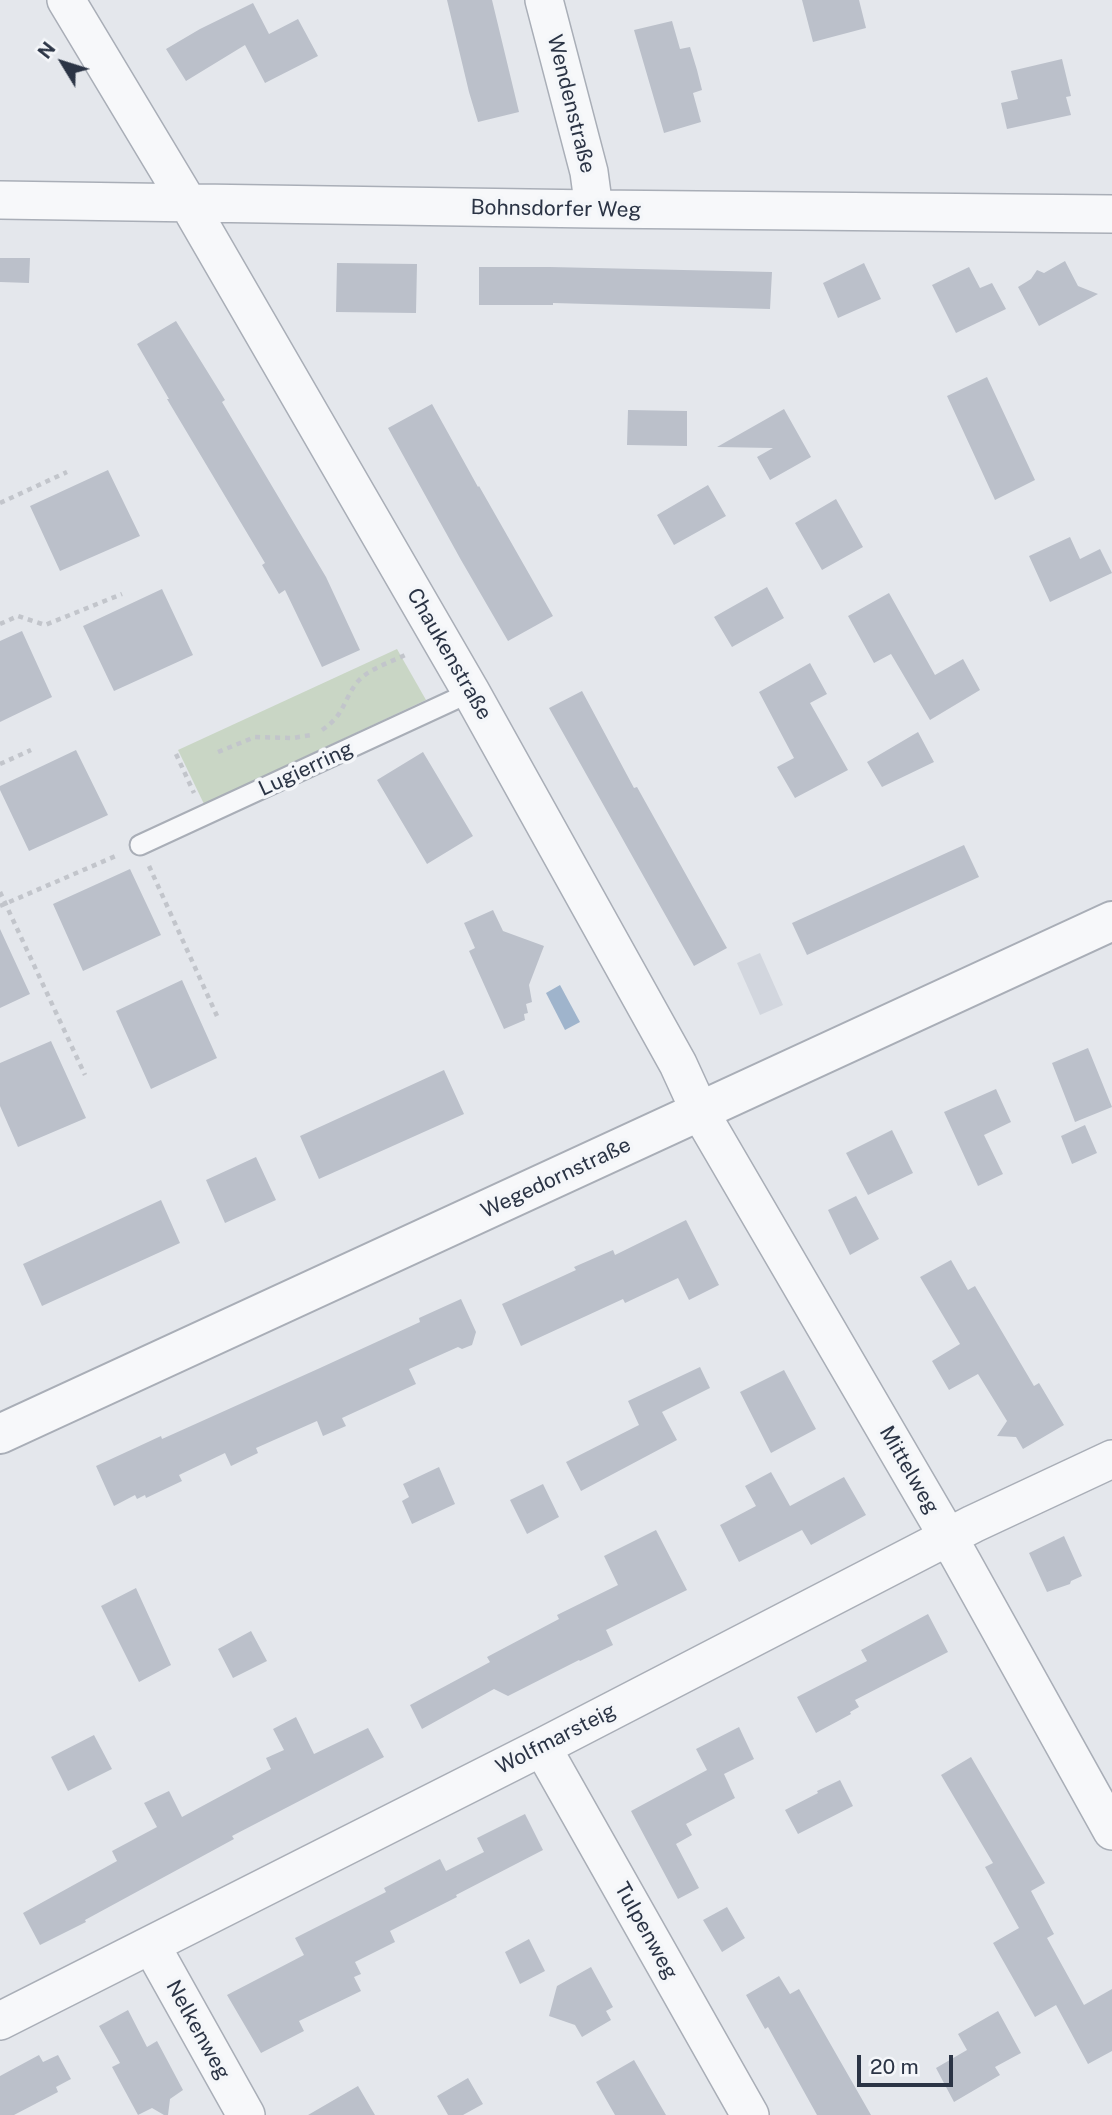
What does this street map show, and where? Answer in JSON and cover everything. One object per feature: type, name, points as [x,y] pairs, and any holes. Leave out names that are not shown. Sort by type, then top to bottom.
[{"type":"street","name":"Chaukenstraße","points":[[66,0],[188,203],[471,692],[678,1064],[700,1112]]},
{"type":"street","name":"Wendenstraße","points":[[544,0],[589,172],[594,209]]},
{"type":"street","name":"Bohnsdorfer Weg","points":[[0,200],[1112,214]]},
{"type":"street","name":"Wegedornstraße","points":[[0,1434],[1112,921]]},
{"type":"street","name":"Mittelweg","points":[[700,1112],[948,1537],[1112,1831]]},
{"type":"street","name":"Wolfmarsteig","points":[[0,2021],[542,1747],[948,1537],[1112,1459]]},
{"type":"street","name":"Tulpenweg","points":[[542,1747],[750,2115]]},
{"type":"street","name":"Nelkenweg","points":[[150,1945],[246,2115]]},
{"type":"lane","name":"Lugierring","points":[[140,845],[471,692]]},
{"type":"path","points":[[0,503],[67,472]]},
{"type":"path","points":[[0,624],[18,616],[45,625],[122,594]]},
{"type":"path","points":[[218,752],[255,737],[309,736],[325,729],[339,716],[355,685],[367,673],[407,654]]},
{"type":"path","points":[[0,764],[31,750]]},
{"type":"path","points":[[176,754],[205,816]]},
{"type":"path","points":[[3,905],[140,845],[217,1016]]},
{"type":"path","points":[[0,892],[3,905],[85,1075]]},
{"type":"shaded area","points":[[760,953],[783,1005],[760,1015],[737,963]]},
{"type":"green space","points":[[397,649],[426,700],[204,804],[178,750]]},
{"type":"water","points":[[560,985],[580,1022],[565,1030],[546,993]]},
{"type":"building","points":[[447,0],[492,0],[519,112],[478,122]]},
{"type":"building","points":[[802,0],[859,0],[866,28],[813,42]]},
{"type":"building","points":[[253,3],[269,34],[298,19],[318,56],[265,83],[245,45],[186,81],[166,49]]},
{"type":"building","points":[[672,21],[680,49],[690,47],[697,70],[702,90],[693,93],[701,122],[664,133],[634,30]]},
{"type":"building","points":[[1062,59],[1071,96],[1066,97],[1071,115],[1007,129],[1001,103],[1018,99],[1011,71]]},
{"type":"building","points":[[0,258],[30,258],[29,283],[0,282]]},
{"type":"building","points":[[1065,261],[1078,286],[1098,294],[1039,326],[1018,287],[1031,279],[1037,270],[1044,273]]},
{"type":"building","points":[[337,263],[417,264],[416,313],[336,312]]},
{"type":"building","points":[[864,263],[881,299],[838,318],[823,283]]},
{"type":"building","points":[[479,267],[772,272],[770,309],[553,303],[479,305]]},
{"type":"building","points":[[969,267],[980,288],[992,283],[1006,309],[956,333],[932,285]]},
{"type":"building","points":[[176,321],[225,400],[222,402],[326,577],[360,650],[322,667],[285,590],[279,594],[262,565],[265,563],[167,399],[137,344]]},
{"type":"building","points":[[987,377],[1035,480],[995,500],[947,396]]},
{"type":"building","points":[[432,404],[553,616],[508,641],[388,428]]},
{"type":"building","points":[[784,409],[811,457],[770,480],[757,457],[773,448],[717,447]]},
{"type":"building","points":[[628,410],[687,411],[687,446],[627,445]]},
{"type":"building","points":[[108,470],[140,536],[60,571],[30,506]]},
{"type":"building","points":[[708,485],[726,516],[674,545],[657,515]]},
{"type":"building","points":[[836,499],[863,547],[822,570],[795,523]]},
{"type":"building","points":[[1070,537],[1080,559],[1100,549],[1112,573],[1050,602],[1029,556]]},
{"type":"building","points":[[767,587],[784,618],[732,647],[714,617]]},
{"type":"building","points":[[162,589],[193,655],[114,691],[83,626]]},
{"type":"building","points":[[889,593],[935,675],[963,659],[980,690],[930,720],[891,654],[874,663],[848,616]]},
{"type":"building","points":[[22,631],[52,697],[0,722],[0,641]]},
{"type":"building","points":[[810,663],[827,694],[810,703],[848,770],[795,798],[777,767],[794,758],[759,692]]},
{"type":"building","points":[[582,691],[634,788],[637,787],[727,948],[694,966],[549,708]]},
{"type":"building","points":[[918,732],[934,762],[882,787],[867,762]]},
{"type":"building","points":[[76,750],[108,815],[29,851],[0,786]]},
{"type":"building","points":[[423,752],[473,836],[427,864],[377,780]]},
{"type":"building","points":[[964,845],[979,877],[807,955],[792,923]]},
{"type":"building","points":[[130,869],[161,935],[83,971],[53,904]]},
{"type":"building","points":[[493,910],[503,931],[544,946],[529,985],[532,1002],[526,1004],[528,1013],[524,1014],[525,1020],[504,1029],[469,951],[475,948],[464,923]]},
{"type":"building","points":[[0,929],[30,994],[0,1008]]},
{"type":"building","points":[[182,980],[217,1058],[151,1089],[116,1011]]},
{"type":"building","points":[[51,1041],[86,1118],[18,1147],[0,1106],[0,1063]]},
{"type":"building","points":[[1088,1048],[1112,1107],[1075,1122],[1052,1063]]},
{"type":"building","points":[[444,1070],[464,1114],[319,1179],[300,1136]]},
{"type":"building","points":[[996,1089],[1011,1122],[984,1135],[1003,1174],[978,1186],[944,1112]]},
{"type":"building","points":[[1085,1125],[1097,1153],[1072,1164],[1061,1136]]},
{"type":"building","points":[[892,1130],[913,1173],[868,1195],[846,1153]]},
{"type":"building","points":[[256,1157],[276,1200],[225,1223],[206,1180]]},
{"type":"building","points":[[856,1196],[879,1239],[850,1255],[828,1210]]},
{"type":"building","points":[[161,1200],[180,1243],[42,1306],[23,1264]]},
{"type":"building","points":[[686,1220],[719,1285],[689,1300],[678,1278],[625,1303],[623,1299],[521,1346],[502,1304],[576,1270],[574,1267],[613,1250],[615,1255]]},
{"type":"building","points":[[951,1260],[968,1290],[975,1286],[1034,1386],[1039,1383],[1064,1425],[1023,1449],[1016,1437],[997,1436],[1007,1421],[978,1374],[949,1390],[932,1361],[960,1344],[920,1277]]},
{"type":"building","points":[[461,1299],[476,1332],[472,1345],[462,1349],[458,1347],[409,1369],[416,1384],[342,1418],[346,1426],[323,1436],[317,1421],[256,1448],[258,1453],[231,1466],[225,1453],[179,1475],[182,1481],[146,1498],[145,1495],[137,1499],[135,1495],[114,1506],[96,1466],[320,1368],[420,1322],[419,1318]]},
{"type":"building","points":[[700,1367],[710,1388],[662,1412],[677,1440],[581,1491],[566,1462],[639,1425],[628,1401]]},
{"type":"building","points":[[784,1370],[816,1429],[771,1453],[740,1392]]},
{"type":"building","points":[[439,1467],[455,1504],[412,1524],[402,1501],[409,1497],[403,1484]]},
{"type":"building","points":[[771,1472],[790,1506],[844,1477],[866,1515],[811,1545],[802,1530],[739,1562],[720,1525],[756,1506],[745,1486]]},
{"type":"building","points":[[543,1484],[559,1517],[527,1534],[510,1500]]},
{"type":"building","points":[[656,1530],[687,1590],[606,1630],[613,1645],[508,1696],[494,1689],[422,1729],[410,1705],[490,1662],[487,1657],[559,1619],[557,1615],[618,1585],[604,1556]]},
{"type":"building","points":[[1064,1536],[1082,1576],[1070,1584],[1047,1592],[1029,1553]]},
{"type":"building","points":[[136,1588],[171,1665],[139,1682],[101,1606]]},
{"type":"building","points":[[928,1614],[948,1652],[855,1700],[859,1707],[850,1712],[851,1714],[816,1733],[797,1697],[867,1661],[861,1650]]},
{"type":"building","points":[[251,1631],[267,1661],[233,1678],[218,1649]]},
{"type":"building","points":[[296,1717],[314,1754],[368,1728],[384,1757],[232,1836],[234,1839],[40,1945],[23,1913],[117,1861],[112,1851],[157,1827],[144,1803],[169,1791],[182,1817],[271,1769],[266,1758],[284,1750],[273,1729]]},
{"type":"building","points":[[739,1727],[754,1759],[724,1774],[735,1798],[686,1824],[692,1835],[676,1844],[699,1888],[678,1899],[631,1811],[707,1770],[696,1749]]},
{"type":"building","points":[[94,1735],[112,1769],[68,1791],[51,1757]]},
{"type":"building","points":[[971,1757],[1045,1883],[1031,1891],[1054,1934],[1047,1938],[1084,2005],[1112,1989],[1112,2051],[1088,2064],[1056,2005],[1035,2017],[993,1943],[1019,1928],[985,1867],[993,1863],[941,1775]]},
{"type":"building","points":[[840,1780],[853,1806],[798,1834],[785,1810]]},
{"type":"building","points":[[525,1814],[543,1850],[390,1931],[395,1942],[355,1962],[361,1974],[354,1977],[361,1991],[299,2021],[304,2031],[261,2053],[227,1995],[304,1955],[295,1938],[386,1892],[384,1888],[440,1859],[446,1871],[484,1852],[477,1838]]},
{"type":"building","points":[[727,1907],[745,1938],[722,1952],[703,1920]]},
{"type":"building","points":[[529,1939],[545,1971],[520,1984],[505,1952]]},
{"type":"building","points":[[591,1967],[613,2007],[606,2011],[611,2020],[582,2037],[575,2025],[549,2016],[557,1986]]},
{"type":"building","points":[[779,1976],[790,1994],[799,1989],[871,2115],[817,2115],[768,2027],[765,2029],[746,1995]]},
{"type":"building","points":[[128,2010],[147,2047],[157,2041],[183,2090],[170,2099],[168,2115],[152,2108],[138,2115],[112,2067],[120,2063],[99,2026]]},
{"type":"building","points":[[998,2011],[1021,2053],[995,2067],[1000,2075],[954,2102],[936,2068],[967,2050],[958,2034]]},
{"type":"building","points":[[39,2055],[43,2062],[58,2055],[71,2079],[56,2087],[58,2092],[14,2115],[0,2115],[0,2076]]},
{"type":"building","points":[[634,2060],[666,2115],[615,2115],[596,2082]]},
{"type":"building","points":[[468,2078],[483,2104],[463,2115],[448,2115],[437,2096]]},
{"type":"building","points":[[358,2086],[375,2115],[308,2115]]}]
